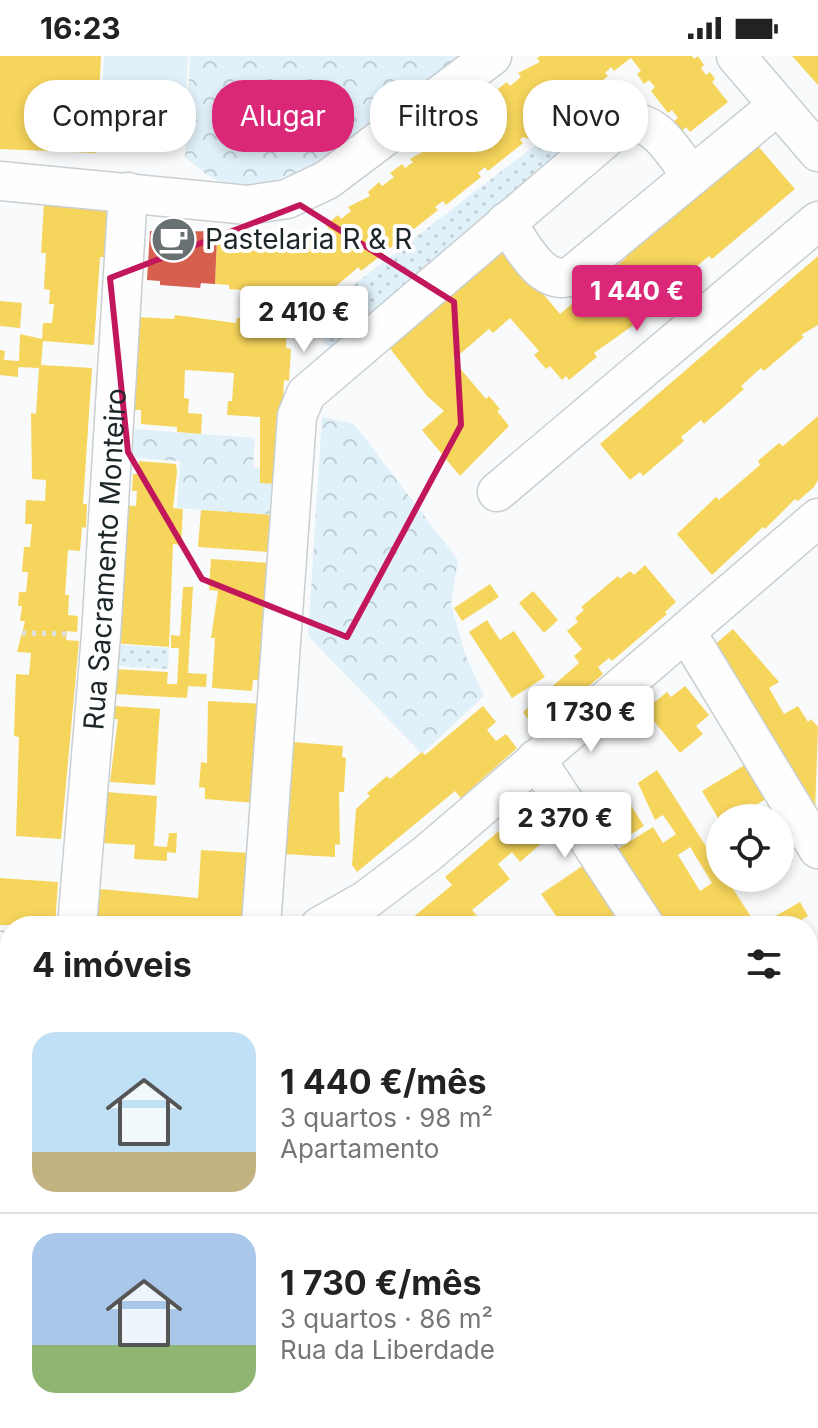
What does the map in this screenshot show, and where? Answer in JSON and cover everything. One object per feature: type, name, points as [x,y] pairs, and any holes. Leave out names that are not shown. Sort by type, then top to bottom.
[{"type":"street","points":[[0,181],[248,205],[287,199],[327,180],[492,56]]},
{"type":"street","points":[[736,56],[818,152]]},
{"type":"street","points":[[506,222],[545,274],[560,280],[570,277],[778,105]]},
{"type":"street","points":[[262,916],[299,403],[506,222],[631,121],[648,125],[692,176]]},
{"type":"street","name":"Rua Sacramento Monteiro","points":[[78,916],[101,635],[128,192]]},
{"type":"street","points":[[497,492],[818,221]]},
{"type":"street","points":[[338,916],[366,900],[415,862],[687,633],[818,518]]},
{"type":"street","points":[[687,633],[818,849]]},
{"type":"street","points":[[536,759],[638,916]]},
{"type":"path","points":[[22,633],[101,635]]},
{"type":"highlighted area","points":[[300,205],[454,302],[461,425],[347,637],[202,579],[128,452],[110,278]]},
{"type":"green space","points":[[104,56],[188,56],[187,80],[103,80]]},
{"type":"green space","points":[[190,56],[469,56],[438,80],[370,80],[370,131],[354,142],[354,80],[212,80],[212,152],[337,152],[284,177],[251,184],[215,179],[185,157],[185,152],[196,152],[196,80],[189,80]]},
{"type":"green space","points":[[526,152],[562,152],[332,351],[307,321]]},
{"type":"green space","points":[[322,417],[354,424],[458,560],[451,604],[465,654],[484,696],[422,754],[308,636]]},
{"type":"green space","points":[[134,429],[255,438],[253,467],[261,468],[260,483],[275,484],[273,515],[177,508],[180,461],[132,458]]},
{"type":"green space","points":[[117,645],[169,648],[168,669],[117,666]]},
{"type":"building: Moradias","points":[[0,56],[101,56],[100,80],[24,80],[24,150],[0,149]]},
{"type":"building: Moradias","points":[[692,56],[694,59],[698,56],[704,65],[701,68],[706,75],[710,72],[715,79],[712,82],[728,102],[690,132],[686,127],[682,131],[674,121],[678,118],[672,110],[668,113],[651,91],[655,87],[649,80],[641,80],[637,74],[641,71],[631,58],[614,71],[611,67],[603,80],[523,80],[523,137],[520,140],[523,143],[488,171],[485,167],[478,173],[481,177],[446,205],[443,201],[435,207],[438,210],[404,237],[401,234],[394,240],[397,243],[361,271],[358,267],[336,286],[339,290],[329,297],[325,293],[308,307],[297,294],[289,294],[289,289],[268,288],[268,292],[229,289],[229,285],[215,284],[217,236],[225,236],[226,231],[242,232],[242,237],[264,239],[264,233],[279,234],[278,240],[292,241],[292,236],[312,242],[329,229],[326,225],[338,215],[341,219],[351,211],[348,207],[370,196],[368,192],[379,182],[382,186],[394,177],[390,173],[402,164],[405,168],[413,162],[410,159],[422,152],[507,152],[507,82],[510,86],[521,77],[518,73],[540,62],[537,58]]},
{"type":"building: Moradias","points":[[792,56],[818,56],[818,85]]},
{"type":"building: Moradias","points":[[758,146],[795,189],[712,259],[709,256],[689,273],[692,276],[664,300],[661,296],[651,304],[642,313],[645,317],[594,353],[597,357],[569,380],[566,376],[562,380],[550,366],[546,369],[534,355],[539,351],[510,318],[493,333],[489,329],[453,360],[486,399],[489,396],[509,426],[460,476],[422,430],[444,411],[427,396],[388,346],[504,247],[560,314],[579,298],[575,294],[604,269],[608,273],[626,258],[622,254],[651,229],[655,233],[673,218],[670,213],[700,187],[704,192]]},
{"type":"building: Moradias","points":[[44,203],[109,208],[106,257],[100,257],[94,345],[43,341],[41,365],[92,368],[83,504],[87,504],[86,528],[82,527],[80,551],[68,550],[65,595],[69,595],[68,615],[78,616],[77,632],[67,631],[66,640],[79,641],[61,839],[16,836],[19,737],[14,736],[16,674],[29,675],[31,653],[17,652],[25,621],[20,621],[22,606],[18,606],[19,592],[26,592],[28,572],[22,572],[24,547],[30,547],[32,524],[25,524],[26,500],[45,501],[46,480],[32,479],[31,413],[36,414],[39,368],[18,367],[18,377],[0,375],[0,350],[5,351],[4,360],[19,361],[20,334],[42,339],[43,323],[52,323],[54,304],[49,304],[50,290],[44,289],[46,253],[41,253]]},
{"type":"building: Moradias","points":[[818,256],[818,325],[801,335],[804,337],[764,371],[761,368],[741,386],[744,389],[704,424],[701,420],[681,437],[684,441],[643,476],[640,472],[630,480],[600,444]]},
{"type":"building: Moradias","points":[[0,301],[22,303],[20,328],[0,326]]},
{"type":"building: Moradias","points":[[175,315],[236,323],[237,318],[264,319],[263,324],[287,326],[286,348],[291,349],[289,381],[284,380],[282,419],[276,418],[275,484],[260,483],[260,417],[227,415],[228,401],[232,401],[234,373],[185,370],[184,398],[189,399],[188,413],[202,414],[201,434],[177,432],[177,427],[141,424],[141,410],[131,410],[137,317],[174,319]]},
{"type":"building: Moradias","points":[[818,416],[818,480],[814,487],[798,501],[795,499],[712,575],[677,534],[716,497],[719,500],[760,465],[758,461],[779,443],[783,446]]},
{"type":"building: Moradias","points":[[139,461],[176,464],[173,508],[183,509],[181,545],[173,544],[169,647],[112,643],[124,505],[136,506],[137,491],[132,491],[133,474],[138,474]]},
{"type":"building: Moradias","points":[[201,510],[273,515],[270,552],[198,547]]},
{"type":"building: Moradias","points":[[211,559],[270,563],[262,681],[253,680],[252,691],[212,688],[215,638],[211,638],[218,591],[209,590]]},
{"type":"building: Moradias","points":[[645,565],[676,602],[665,612],[667,614],[612,661],[609,658],[598,667],[603,674],[532,735],[528,730],[533,726],[523,712],[579,663],[574,656],[582,649],[567,631],[578,622],[575,618],[584,610],[581,607],[618,576],[620,579],[630,571],[634,575]]},
{"type":"building: Moradias","points":[[490,584],[499,597],[462,621],[454,608]]},
{"type":"building: Moradias","points":[[183,587],[193,587],[188,673],[207,674],[206,687],[188,686],[187,698],[113,694],[114,669],[168,672],[167,684],[177,684],[179,648],[171,648],[171,635],[180,636]]},
{"type":"building: Moradias","points":[[533,591],[558,620],[544,633],[519,603]]},
{"type":"building: Moradias","points":[[487,620],[500,640],[514,631],[545,677],[512,698],[469,632]]},
{"type":"building: Moradias","points":[[733,629],[779,682],[769,688],[784,714],[798,706],[808,722],[811,719],[818,727],[815,813],[713,646]]},
{"type":"building: Moradias","points":[[685,686],[709,715],[696,726],[703,734],[680,753],[645,710],[667,692],[671,697]]},
{"type":"building: Moradias","points":[[208,701],[263,704],[255,803],[205,799],[205,788],[199,787],[201,762],[207,763]]},
{"type":"building: Moradias","points":[[115,706],[160,709],[155,785],[110,782],[118,719],[114,719]]},
{"type":"building: Moradias","points":[[483,706],[496,722],[487,730],[496,741],[506,734],[517,748],[461,798],[455,791],[357,872],[352,865],[356,809],[370,796],[367,793],[387,776],[390,779],[422,752],[425,755]]},
{"type":"building: Moradias","points":[[292,742],[343,746],[342,757],[346,758],[344,792],[339,792],[340,845],[335,844],[335,857],[283,854]]},
{"type":"building: Moradias","points":[[748,763],[769,797],[757,804],[710,804],[702,791]]},
{"type":"building: Moradias","points":[[657,770],[706,846],[706,873],[690,847],[678,855],[700,891],[706,887],[706,892],[735,892],[751,916],[654,916],[616,850],[653,827],[663,843],[676,834],[663,815],[655,820],[638,783]]},
{"type":"building: Moradias","points":[[106,792],[157,796],[154,846],[167,847],[169,833],[177,833],[176,853],[167,852],[167,861],[134,859],[135,845],[103,843]]},
{"type":"building: Moradias","points":[[627,799],[644,826],[611,847],[594,820]]},
{"type":"building: Moradias","points":[[535,800],[559,828],[520,862],[512,852],[498,864],[510,879],[472,910],[477,916],[414,916],[452,885],[445,877]]},
{"type":"building: Moradias","points":[[201,850],[250,853],[245,916],[98,916],[100,889],[198,898]]},
{"type":"building: Moradias","points":[[584,865],[618,916],[556,916],[541,894]]},
{"type":"building: Moradias","points":[[0,878],[58,882],[56,916],[0,916]]},
{"type":"building: Moradias","points":[[800,902],[808,916],[776,916]]},
{"type":"building: Comércio","points":[[157,226],[171,227],[170,232],[212,231],[212,235],[217,236],[215,284],[201,283],[200,288],[160,285],[160,281],[147,280],[150,231],[156,231]]},
{"type":"place","name":"Pastelaria R & R","points":[[174,239]]}]
